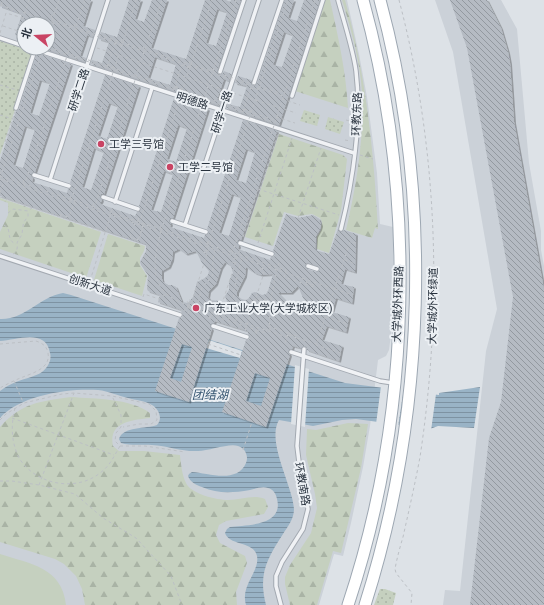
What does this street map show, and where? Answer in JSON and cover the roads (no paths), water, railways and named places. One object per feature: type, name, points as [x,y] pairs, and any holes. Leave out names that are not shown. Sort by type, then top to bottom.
[{"type":"main road","name":"大学城外环西路","points":[[348,605],[365,547],[385,451],[394,383],[399,302],[399,256],[394,167],[382,86],[363,0]]},
{"type":"main road","name":"大学城外环西路","points":[[364,605],[380,551],[396,482],[407,410],[415,310],[415,256],[411,180],[399,88],[380,0]]},
{"type":"main road","points":[[396,353],[401,346],[406,346],[411,349],[412,354]]},
{"type":"lane","name":"研学二路","points":[[50,180],[108,0]]},
{"type":"lane","points":[[220,72],[244,0]]},
{"type":"lane","name":"研学一路","points":[[185,225],[259,0]]},
{"type":"lane","points":[[254,83],[282,0]]},
{"type":"lane","points":[[292,96],[323,0]]},
{"type":"lane","name":"环教东路","points":[[338,0],[356,76],[358,107],[349,194],[341,230]]},
{"type":"lane","points":[[0,38],[16,43]]},
{"type":"lane","points":[[16,108],[34,56]]},
{"type":"lane","name":"明德路","points":[[54,56],[354,153]]},
{"type":"lane","points":[[115,203],[152,88]]},
{"type":"lane","points":[[34,175],[69,186]]},
{"type":"lane","points":[[103,197],[115,203],[138,209]]},
{"type":"lane","points":[[172,221],[206,232]]},
{"type":"lane","points":[[240,245],[272,254]]},
{"type":"lane","name":"创新大道","points":[[0,256],[180,315]]},
{"type":"lane","points":[[308,266],[317,269]]},
{"type":"lane","points":[[215,324],[247,337]]},
{"type":"lane","points":[[303,356],[304,349]]},
{"type":"lane","points":[[291,352],[380,381],[394,383]]},
{"type":"lane","name":"环教南路","points":[[280,605],[276,586],[276,576],[282,562],[303,529],[308,509],[298,458],[298,428],[303,356]]},
{"type":"water","name":"团结湖","points":[[63,293],[345,383],[439,395],[439,393],[480,387],[474,428],[438,426],[430,429],[356,419],[342,420],[313,426],[279,420],[276,429],[276,440],[281,464],[293,499],[294,513],[268,559],[263,584],[266,605],[246,605],[246,591],[256,568],[257,556],[255,551],[251,548],[231,540],[225,533],[230,527],[254,524],[269,519],[275,514],[278,508],[276,495],[271,489],[266,487],[231,492],[214,491],[195,484],[188,476],[192,472],[222,476],[236,473],[242,469],[247,460],[247,455],[243,449],[234,445],[203,451],[192,451],[121,443],[119,439],[125,432],[157,425],[160,417],[154,407],[147,402],[106,391],[73,390],[46,395],[20,404],[9,410],[0,418],[0,391],[12,384],[42,372],[49,363],[50,356],[47,345],[43,340],[37,338],[30,337],[0,341],[0,319],[17,316],[54,295]]},
{"type":"place","name":"工学三号馆","points":[[101,144]]},
{"type":"place","name":"工学二号馆","points":[[170,167]]},
{"type":"place","name":"广东工业大学(大学城校区)","points":[[196,308]]}]
